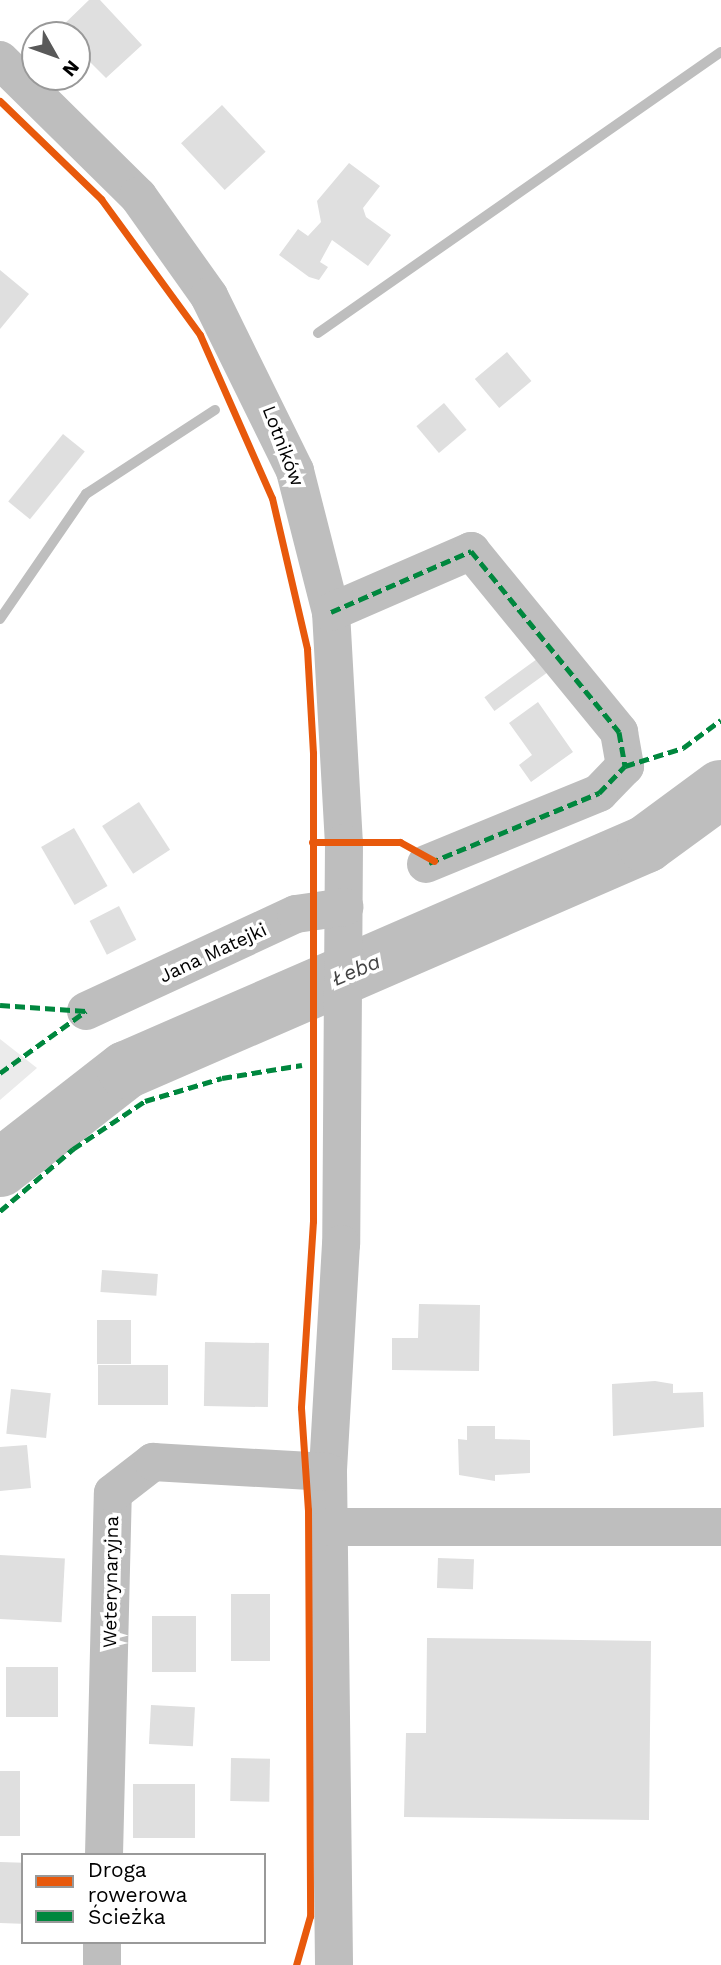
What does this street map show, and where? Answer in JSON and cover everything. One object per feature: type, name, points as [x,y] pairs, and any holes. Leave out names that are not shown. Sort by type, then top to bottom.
[{"type":"street","name":"Lotników","points":[[0,60],[138,196],[209,296],[295,471],[331,612],[340,697],[344,1016],[341,1244],[328,1472]]},
{"type":"street","points":[[331,612],[471,551],[619,732],[625,766],[599,793],[426,864]]},
{"type":"street","name":"Jana Matejki","points":[[86,1011],[296,914],[344,915]]},
{"type":"street","name":"Weterynaryjna","points":[[104,1853],[113,1493],[153,1462],[328,1472]]},
{"type":"street","points":[[312,1965],[334,1965],[328,1472]]},
{"type":"street","points":[[329,1527],[721,1527]]},
{"type":"street","points":[[102,1944],[102,1965]]},
{"type":"shaded area","points":[[0,1039],[37,1068],[0,1100]]},
{"type":"building","points":[[89,0],[100,0],[142,45],[106,78],[91,63],[91,21],[67,21]]},
{"type":"building","points":[[222,105],[266,152],[225,190],[181,143]]},
{"type":"building","points":[[349,163],[380,186],[363,208],[366,217],[391,235],[368,266],[332,240],[320,262],[328,267],[319,280],[309,277],[279,255],[298,229],[308,236],[321,222],[317,201]]},
{"type":"building","points":[[0,270],[29,294],[0,329]]},
{"type":"building","points":[[507,352],[531,381],[499,408],[475,379]]},
{"type":"building","points":[[444,403],[466,430],[439,453],[416,426]]},
{"type":"building","points":[[63,434],[85,452],[30,519],[8,502]]},
{"type":"building","points":[[537,659],[547,673],[494,711],[484,697]]},
{"type":"building","points":[[538,702],[573,752],[531,782],[519,765],[532,755],[509,723]]},
{"type":"building","points":[[139,802],[170,850],[133,874],[102,826]]},
{"type":"building","points":[[74,828],[108,886],[75,905],[41,847]]},
{"type":"building","points":[[119,906],[136,940],[107,955],[90,921]]},
{"type":"building","points":[[102,1270],[158,1274],[156,1296],[100,1292]]},
{"type":"building","points":[[419,1304],[480,1305],[479,1371],[392,1370],[392,1338],[418,1338]]},
{"type":"building","points":[[97,1320],[131,1320],[131,1364],[97,1364]]},
{"type":"building","points":[[205,1342],[269,1343],[268,1407],[204,1406]]},
{"type":"building","points":[[98,1365],[168,1365],[168,1405],[98,1405]]},
{"type":"building","points":[[655,1381],[673,1384],[673,1393],[703,1392],[704,1427],[613,1436],[612,1384]]},
{"type":"building","points":[[11,1389],[51,1393],[46,1438],[6,1434]]},
{"type":"building","points":[[467,1426],[495,1426],[495,1439],[530,1440],[530,1473],[495,1475],[495,1481],[459,1475],[458,1439],[467,1440]]},
{"type":"building","points":[[27,1445],[31,1488],[0,1491],[0,1447]]},
{"type":"building","points":[[0,1555],[65,1558],[62,1622],[0,1619]]},
{"type":"building","points":[[438,1558],[474,1559],[473,1589],[437,1588]]},
{"type":"building","points":[[231,1594],[270,1594],[270,1661],[231,1661]]},
{"type":"building","points":[[152,1616],[196,1616],[196,1672],[152,1672]]},
{"type":"building","points":[[427,1638],[651,1641],[649,1820],[404,1817],[406,1733],[426,1733]]},
{"type":"building","points":[[6,1667],[58,1667],[58,1717],[6,1717]]},
{"type":"building","points":[[151,1705],[195,1707],[193,1746],[149,1744]]},
{"type":"building","points":[[231,1758],[270,1759],[269,1802],[230,1801]]},
{"type":"building","points":[[0,1771],[20,1771],[20,1836],[0,1836]]},
{"type":"building","points":[[133,1784],[195,1784],[195,1838],[133,1838]]},
{"type":"building","points":[[0,1862],[21,1863],[21,1924],[0,1923]]},
{"type":"waterway","points":[[318,333],[721,52]]},
{"type":"waterway","points":[[0,619],[86,494],[215,410]]},
{"type":"waterway","name":"Łeba","points":[[0,1168],[126,1070],[646,844],[721,789]]},
{"type":"marked path","points":[[331,612],[471,551],[619,732],[625,766]]},
{"type":"marked path","points":[[625,766],[683,748],[721,720]]},
{"type":"marked path","points":[[429,863],[599,793],[625,766]]},
{"type":"marked path","points":[[0,1005],[86,1011]]},
{"type":"marked path","points":[[0,1073],[86,1011]]},
{"type":"marked path","points":[[0,1211],[73,1149],[145,1101],[222,1078],[302,1065]]},
{"type":"cycle path","points":[[0,101],[101,199],[200,335],[272,498],[307,649],[313,753],[313,1221],[301,1408],[308,1510],[310,1916],[296,1965]]},
{"type":"cycle path","points":[[312,842],[400,842],[434,861]]}]
